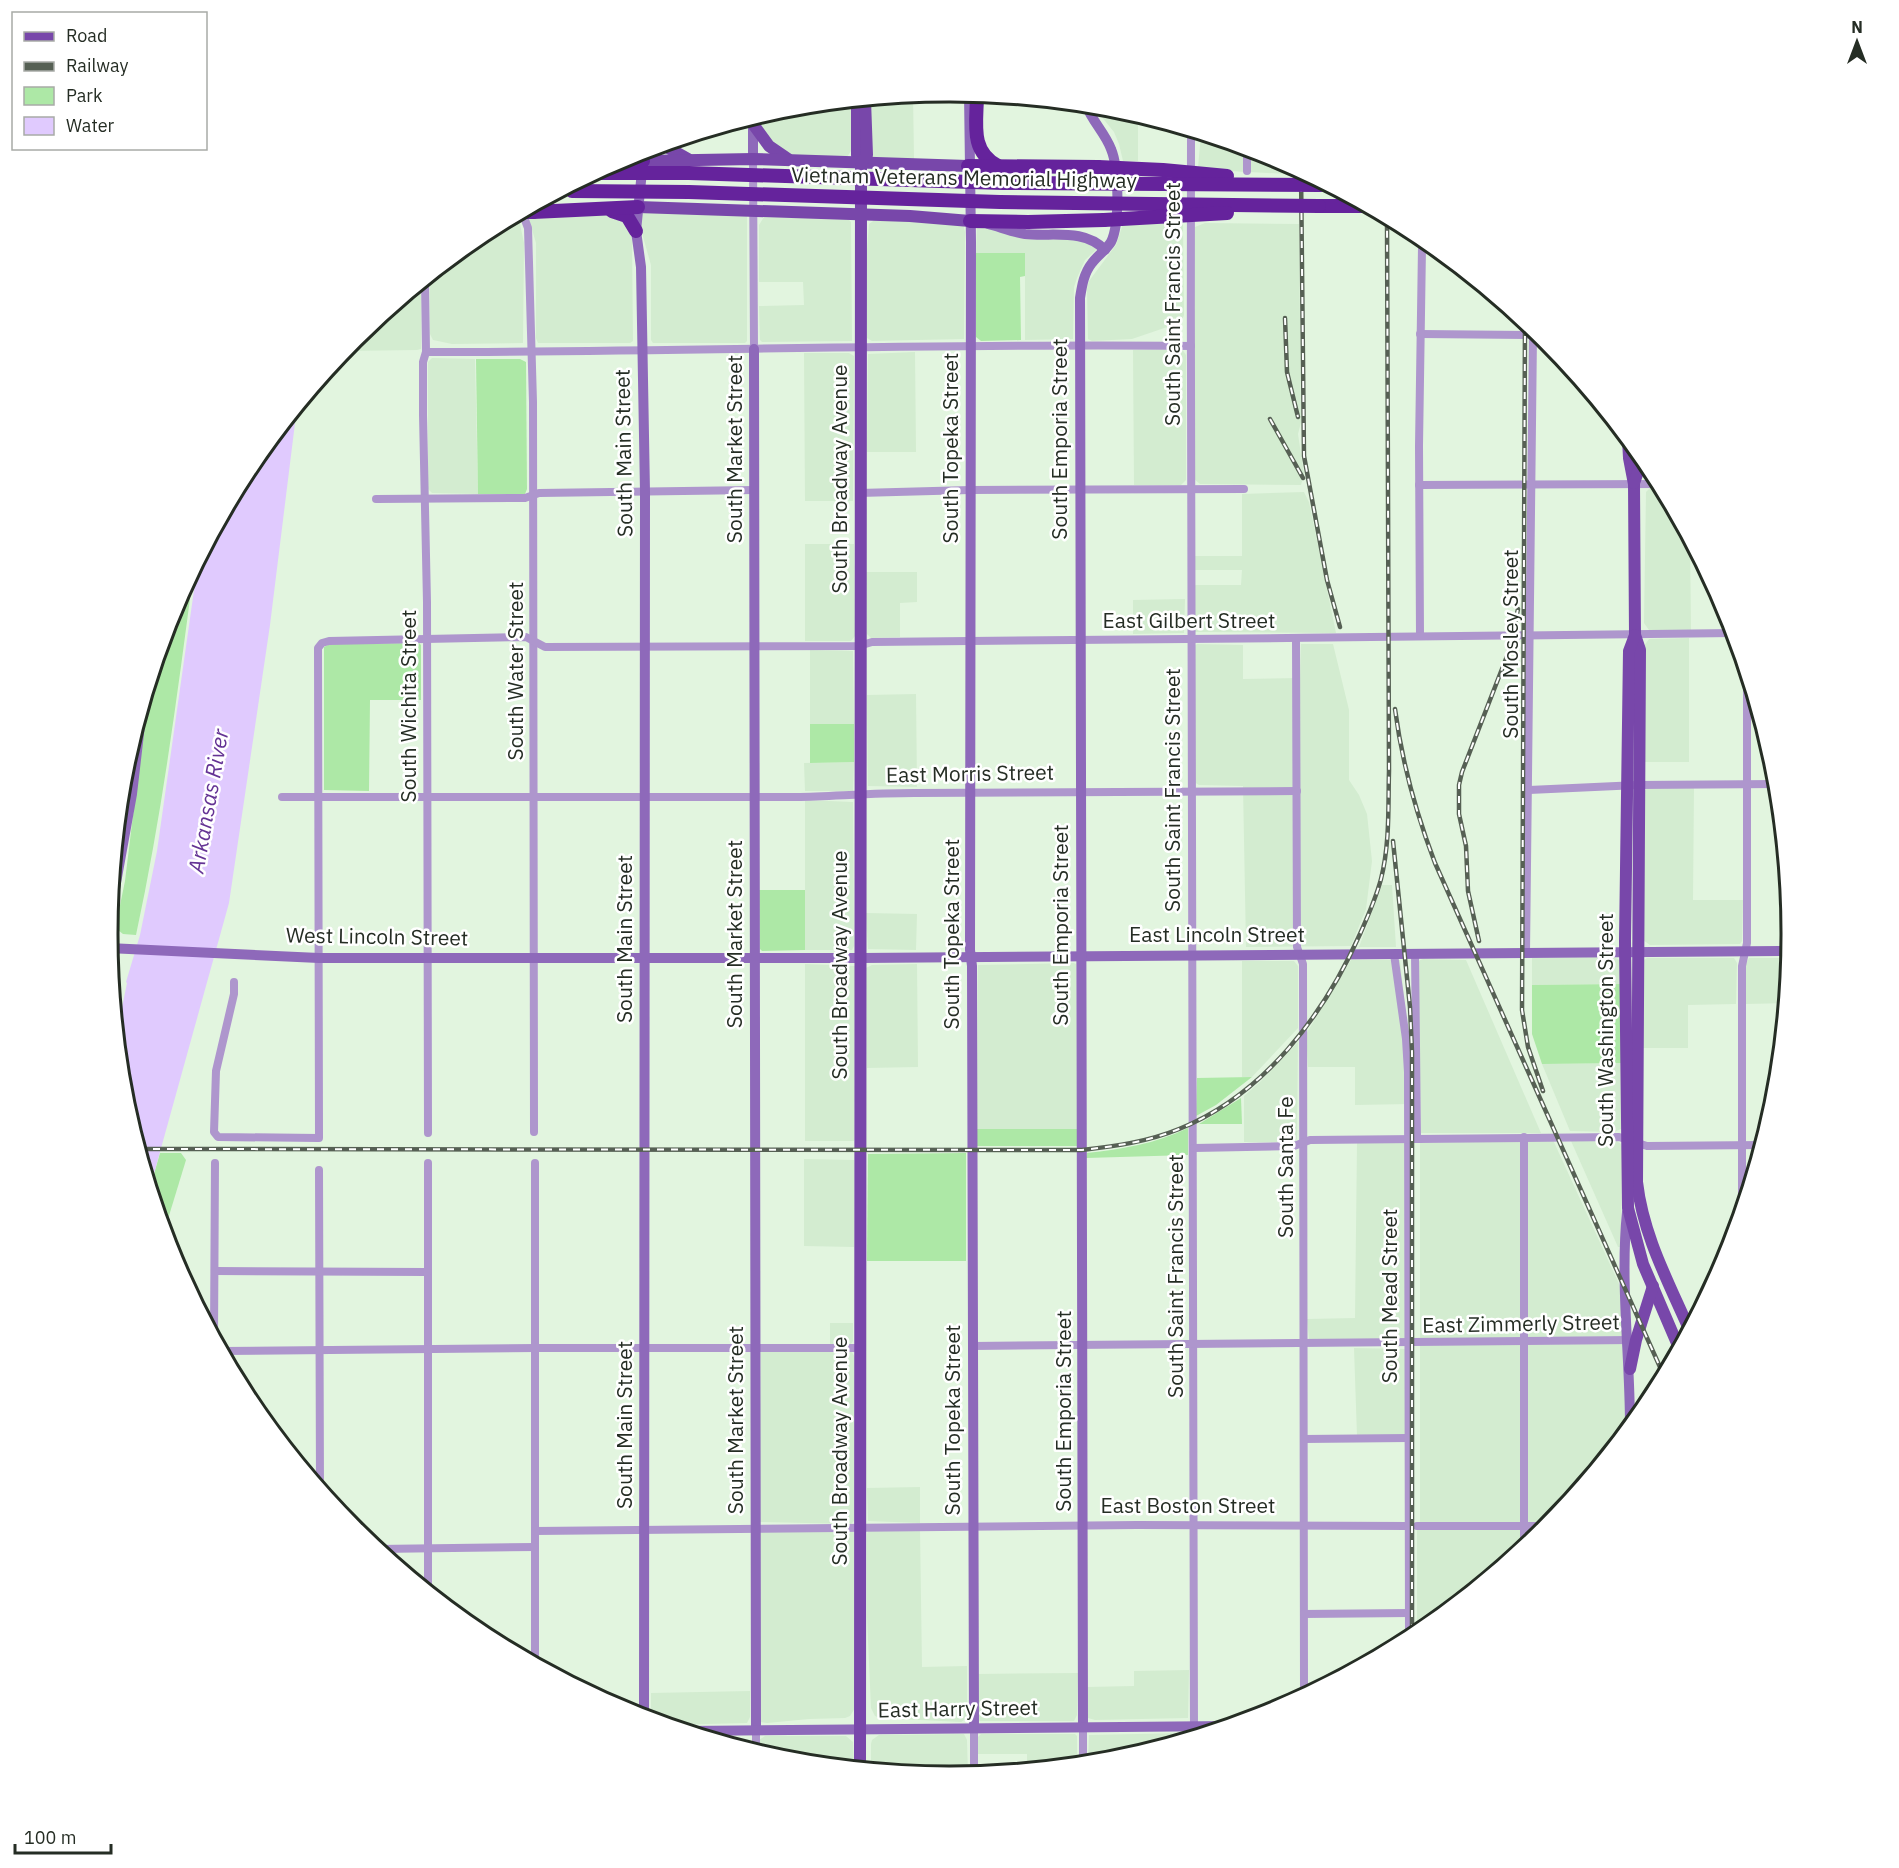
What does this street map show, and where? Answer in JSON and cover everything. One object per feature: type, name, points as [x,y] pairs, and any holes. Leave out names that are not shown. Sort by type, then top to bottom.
[{"type":"highway","points":[[977,103],[978,147],[988,161],[998,166]]},
{"type":"highway","points":[[968,165],[1163,170],[1307,183]]},
{"type":"highway","name":"Vietnam Veterans Memorial Highway","points":[[616,172],[1003,183],[1310,185]]},
{"type":"highway","name":"Vietnam Veterans Memorial Highway","points":[[576,191],[689,192],[1000,202],[1352,206]]},
{"type":"highway","points":[[970,221],[1104,220],[1319,206]]},
{"type":"highway","points":[[536,212],[638,207]]},
{"type":"highway","points":[[604,209],[627,216],[636,231]]},
{"type":"main road","name":"South Broadway Avenue","points":[[861,163],[867,154],[866,107]]},
{"type":"main road","name":"South Broadway Avenue","points":[[856,108],[857,155],[861,163],[859,349],[860,1761]]},
{"type":"main road","points":[[756,125],[769,146],[792,161]]},
{"type":"main road","points":[[672,150],[691,161]]},
{"type":"main road","points":[[656,156],[691,161],[753,159],[968,165]]},
{"type":"main road","points":[[638,207],[860,214],[970,221]]},
{"type":"main road","name":"South Washington Street","points":[[1628,1208],[1632,1142],[1632,786],[1629,651],[1635,635],[1634,484],[1629,455]]},
{"type":"main road","name":"South Washington Street","points":[[1634,484],[1639,469]]},
{"type":"main road","points":[[1632,1142],[1640,1208],[1657,1255],[1686,1321]]},
{"type":"main road","points":[[1628,1208],[1635,1239],[1675,1340]]},
{"type":"main road","points":[[1630,1369],[1632,1340],[1653,1288],[1657,1255]]},
{"type":"street","name":"South Topeka Street","points":[[969,103],[974,1765]]},
{"type":"street","name":"South Emporia Street","points":[[1083,1755],[1080,298],[1083,281],[1091,264],[1105,250],[1114,231],[1116,213],[1113,152],[1092,115]]},
{"type":"street","name":"South Market Street","points":[[753,126],[756,1743]]},
{"type":"street","name":"South Saint Francis Street","points":[[1191,138],[1194,1729]]},
{"type":"street","points":[[1247,157],[1247,171]]},
{"type":"street","name":"South Main Street","points":[[643,160],[636,231],[641,267],[645,492],[644,1708]]},
{"type":"street","name":"South Water Street","points":[[527,217],[534,495],[534,1132]]},
{"type":"street","points":[[970,221],[1021,234],[1087,238],[1098,242],[1105,250]]},
{"type":"street","points":[[1420,636],[1422,249]]},
{"type":"street","name":"South Wichita Street","points":[[425,288],[426,352],[423,362],[427,639],[428,1133]]},
{"type":"street","points":[[1420,334],[1526,335]]},
{"type":"street","points":[[426,352],[1080,345],[1191,346]]},
{"type":"street","name":"South Mosley Street","points":[[1526,952],[1529,790],[1528,637],[1537,345]]},
{"type":"street","points":[[1419,485],[1649,484]]},
{"type":"street","points":[[859,493],[970,490],[1244,489]]},
{"type":"street","points":[[376,499],[525,498],[539,493],[755,490]]},
{"type":"street","name":"East Gilbert Street","points":[[319,796],[318,648],[329,640],[526,637],[544,647],[859,646],[872,642],[1724,633]]},
{"type":"street","name":"South Santa Fe","points":[[1296,639],[1297,947],[1303,964],[1304,1686]]},
{"type":"street","points":[[1742,1185],[1742,966],[1747,943],[1748,703]]},
{"type":"street","points":[[123,845],[136,760]]},
{"type":"street","points":[[1529,790],[1768,784]]},
{"type":"street","name":"East Morris Street","points":[[282,797],[755,797],[859,796],[874,793],[1297,791]]},
{"type":"street","points":[[234,982],[234,994],[214,1086],[214,1132],[218,1137],[319,1138],[319,796]]},
{"type":"street","name":"West Lincoln Street","points":[[118,948],[319,958],[645,957]]},
{"type":"street","name":"East Lincoln Street","points":[[645,957],[861,958],[1781,951]]},
{"type":"street","name":"South Mead Street","points":[[1409,1628],[1413,1526],[1408,1438],[1414,953]]},
{"type":"street","name":"South Mead Street","points":[[1394,954],[1407,1057],[1412,1138]]},
{"type":"street","points":[[1194,1148],[1294,1146],[1310,1140],[1524,1137],[1619,1137],[1647,1146],[1754,1145]]},
{"type":"street","points":[[1524,1137],[1524,1535]]},
{"type":"street","points":[[214,1323],[215,1163]]},
{"type":"street","points":[[428,1163],[428,1582]]},
{"type":"street","points":[[535,1163],[535,1656]]},
{"type":"street","points":[[319,1170],[320,1478]]},
{"type":"street","name":"South Washington Street","points":[[1628,1208],[1624,1287],[1632,1340]]},
{"type":"street","points":[[215,1271],[427,1272]]},
{"type":"street","name":"East Zimmerly Street","points":[[973,1346],[1632,1340]]},
{"type":"street","points":[[230,1351],[860,1348]]},
{"type":"street","points":[[1630,1369],[1630,1412]]},
{"type":"street","points":[[1304,1439],[1408,1438]]},
{"type":"street","name":"East Boston Street","points":[[535,1531],[1194,1524],[1534,1526]]},
{"type":"street","points":[[389,1549],[535,1547]]},
{"type":"street","points":[[1304,1614],[1409,1613]]},
{"type":"street","name":"East Harry Street","points":[[710,1731],[1083,1727],[1188,1731]]},
{"type":"shaded area","points":[[913,103],[914,159],[874,158],[872,156],[869,106]]},
{"type":"shaded area","points":[[851,108],[851,151],[847,157],[792,155],[772,144],[760,124],[787,118]]},
{"type":"shaded area","points":[[1101,116],[1138,124],[1138,161],[1123,161],[1114,132]]},
{"type":"shaded area","points":[[1200,141],[1243,156],[1244,172],[1198,168]]},
{"type":"shaded area","points":[[1249,158],[1287,174],[1249,172]]},
{"type":"shaded area","points":[[640,212],[746,215],[747,341],[745,343],[653,343],[651,340],[651,265],[640,226]]},
{"type":"shaded area","points":[[614,214],[626,223],[632,237],[633,341],[630,343],[538,343],[536,338],[536,243],[528,216]]},
{"type":"shaded area","points":[[764,217],[848,219],[851,222],[852,341],[762,342],[760,340],[759,306],[804,305],[803,282],[759,282],[759,225]]},
{"type":"shaded area","points":[[876,219],[963,224],[965,232],[964,339],[872,341],[867,338],[866,262],[869,224]]},
{"type":"shaded area","points":[[1183,221],[1184,315],[1182,320],[1132,339],[1092,341],[1088,339],[1087,289],[1089,281],[1116,245],[1123,224]]},
{"type":"shaded area","points":[[519,222],[524,243],[523,343],[452,344],[433,340],[430,334],[430,285],[487,242]]},
{"type":"shaded area","points":[[1205,223],[1299,224],[1301,422],[1298,434],[1304,474],[1301,485],[1200,484],[1194,479],[1194,231],[1195,227]]},
{"type":"shaded area","points":[[977,226],[1087,241],[1098,248],[1085,260],[1074,287],[1073,339],[1025,340],[1025,253],[976,253]]},
{"type":"shaded area","points":[[421,292],[421,349],[356,351]]},
{"type":"shaded area","points":[[1182,349],[1186,355],[1186,480],[1181,485],[1134,485],[1133,350]]},
{"type":"shaded area","points":[[915,352],[916,452],[867,452],[868,354]]},
{"type":"shaded area","points":[[804,353],[849,353],[854,356],[853,501],[805,501]]},
{"type":"shaded area","points":[[432,358],[475,359],[478,494],[432,493],[428,489],[428,362]]},
{"type":"shaded area","points":[[1651,488],[1690,555],[1691,630],[1649,630],[1644,623],[1646,492]]},
{"type":"shaded area","points":[[1304,492],[1309,502],[1336,633],[1194,632],[1194,585],[1241,585],[1242,570],[1194,570],[1194,556],[1242,556],[1242,494]]},
{"type":"shaded area","points":[[805,544],[854,544],[855,636],[851,641],[805,641]]},
{"type":"shaded area","points":[[866,572],[917,572],[917,602],[900,603],[900,637],[871,638],[867,634]]},
{"type":"shaded area","points":[[1185,599],[1184,633],[1133,634],[1133,600]]},
{"type":"shaded area","points":[[1689,638],[1689,762],[1642,762],[1644,646],[1649,639]]},
{"type":"shaded area","points":[[1197,644],[1243,645],[1243,679],[1300,678],[1301,644],[1333,644],[1349,710],[1349,780],[1359,795],[1367,814],[1372,861],[1366,909],[1351,946],[1246,947],[1243,786],[1199,785],[1194,782],[1194,646]]},
{"type":"shaded area","points":[[810,650],[853,651],[854,724],[810,724]]},
{"type":"shaded area","points":[[916,694],[917,787],[868,786],[867,695]]},
{"type":"shaded area","points":[[854,762],[853,791],[805,791],[804,763]]},
{"type":"shaded area","points":[[1650,787],[1694,788],[1693,900],[1743,900],[1740,944],[1650,945],[1643,940],[1645,790]]},
{"type":"shaded area","points":[[805,800],[853,802],[854,946],[852,950],[805,950]]},
{"type":"shaded area","points":[[1382,885],[1392,885],[1396,947],[1359,947]]},
{"type":"shaded area","points":[[866,913],[917,914],[916,950],[868,949]]},
{"type":"shaded area","points":[[1614,957],[1621,961],[1622,984],[1532,985],[1532,958]]},
{"type":"shaded area","points":[[1647,958],[1734,958],[1737,963],[1736,1004],[1688,1005],[1688,1048],[1642,1048],[1644,960]]},
{"type":"shaded area","points":[[1749,958],[1781,958],[1778,1003],[1745,1004],[1745,966]]},
{"type":"shaded area","points":[[1423,959],[1466,960],[1541,1133],[1421,1133],[1418,963]]},
{"type":"shaded area","points":[[1351,960],[1400,960],[1409,1042],[1410,1104],[1355,1105],[1355,1067],[1308,1067],[1306,1034]]},
{"type":"shaded area","points":[[1242,961],[1294,961],[1298,966],[1298,1028],[1252,1077],[1242,1077]]},
{"type":"shaded area","points":[[805,964],[855,966],[854,1141],[805,1141]]},
{"type":"shaded area","points":[[917,964],[918,1067],[867,1068],[866,968],[872,965]]},
{"type":"shaded area","points":[[1076,964],[1077,1129],[977,1129],[978,965]]},
{"type":"shaded area","points":[[1298,1042],[1297,1139],[1294,1142],[1244,1142],[1244,1096]]},
{"type":"shaded area","points":[[1621,1063],[1621,1129],[1614,1132],[1570,1131],[1542,1064]]},
{"type":"shaded area","points":[[1553,1140],[1620,1286],[1627,1369],[1626,1417],[1575,1483],[1498,1560],[1417,1622],[1417,1531],[1420,1522],[1420,1143]]},
{"type":"shaded area","points":[[1615,1140],[1622,1147],[1621,1247],[1618,1247],[1571,1141]]},
{"type":"shaded area","points":[[1405,1142],[1405,1339],[1309,1339],[1307,1319],[1355,1318],[1357,1143]]},
{"type":"shaded area","points":[[804,1159],[854,1160],[854,1247],[804,1246]]},
{"type":"shaded area","points":[[830,1323],[853,1323],[851,1344],[830,1344]]},
{"type":"shaded area","points":[[1354,1348],[1405,1349],[1405,1436],[1357,1436]]},
{"type":"shaded area","points":[[851,1351],[855,1357],[855,1520],[851,1524],[759,1522],[761,1352]]},
{"type":"shaded area","points":[[920,1487],[920,1523],[868,1521],[867,1488]]},
{"type":"shaded area","points":[[920,1530],[922,1667],[967,1666],[967,1718],[961,1722],[880,1718],[875,1716],[871,1708],[867,1617],[867,1534],[868,1531]]},
{"type":"shaded area","points":[[764,1531],[852,1531],[855,1533],[855,1708],[850,1716],[760,1722],[760,1533]]},
{"type":"shaded area","points":[[1189,1670],[1188,1718],[1095,1720],[1088,1718],[1087,1687],[1134,1686],[1134,1671]]},
{"type":"shaded area","points":[[1078,1673],[1077,1715],[1074,1721],[978,1721],[977,1674]]},
{"type":"shaded area","points":[[750,1691],[750,1717],[747,1723],[690,1724],[651,1710],[651,1693]]},
{"type":"shaded area","points":[[1181,1733],[1088,1754],[1089,1735]]},
{"type":"shaded area","points":[[964,1734],[967,1740],[968,1765],[871,1762],[872,1740],[879,1735]]},
{"type":"shaded area","points":[[981,1734],[1075,1734],[1077,1736],[1077,1756],[1027,1762],[1027,1754],[977,1754],[977,1738]]},
{"type":"shaded area","points":[[765,1736],[846,1736],[853,1742],[854,1760],[787,1750],[759,1744],[759,1740]]},
{"type":"green space","points":[[976,253],[1025,253],[1025,276],[1020,277],[1021,340],[981,341],[976,337]]},
{"type":"green space","points":[[476,359],[520,359],[526,362],[527,489],[525,494],[478,494]]},
{"type":"green space","points":[[191,594],[169,752],[136,935],[123,934],[118,930],[118,917],[125,881],[143,729],[162,667]]},
{"type":"green space","points":[[419,643],[421,645],[421,700],[370,700],[369,791],[324,790],[324,647],[330,644]]},
{"type":"green space","points":[[810,724],[854,724],[854,762],[810,763]]},
{"type":"green space","points":[[759,890],[805,890],[805,950],[762,951],[760,949]]},
{"type":"green space","points":[[1622,984],[1621,1063],[1542,1064],[1532,1034],[1532,985]]},
{"type":"green space","points":[[1252,1077],[1216,1105],[1196,1116],[1197,1078]]},
{"type":"green space","points":[[1241,1098],[1242,1124],[1199,1124]]},
{"type":"green space","points":[[1188,1128],[1188,1155],[1086,1158],[1087,1153],[1138,1145]]},
{"type":"green space","points":[[977,1129],[1077,1129],[1077,1146],[977,1146]]},
{"type":"green space","points":[[160,1153],[181,1153],[186,1160],[168,1218],[162,1201],[154,1175]]},
{"type":"green space","points":[[966,1153],[966,1261],[867,1261],[868,1154]]},
{"type":"water","name":"Arkansas River","points":[[295,420],[270,625],[229,903],[154,1174],[133,1096],[121,1010],[157,851],[195,585],[229,518],[258,472]]},
{"type":"railway","points":[[1301,181],[1304,456],[1327,580],[1340,627]]},
{"type":"railway","points":[[146,1149],[1082,1150],[1131,1143],[1179,1129],[1210,1114],[1238,1096],[1288,1049],[1328,994],[1366,920],[1377,893],[1384,866],[1388,825],[1389,771],[1387,226]]},
{"type":"railway","points":[[1285,318],[1287,372],[1298,417]]},
{"type":"railway","points":[[1525,334],[1522,1010],[1528,1047],[1543,1091]]},
{"type":"railway","points":[[1270,419],[1303,478]]},
{"type":"railway","points":[[1479,941],[1468,891],[1466,846],[1459,814],[1459,785],[1509,651],[1518,609]]},
{"type":"railway","points":[[1395,709],[1410,788],[1435,863],[1660,1366]]},
{"type":"railway","points":[[1393,841],[1410,1007],[1412,1052],[1412,1626]]}]
